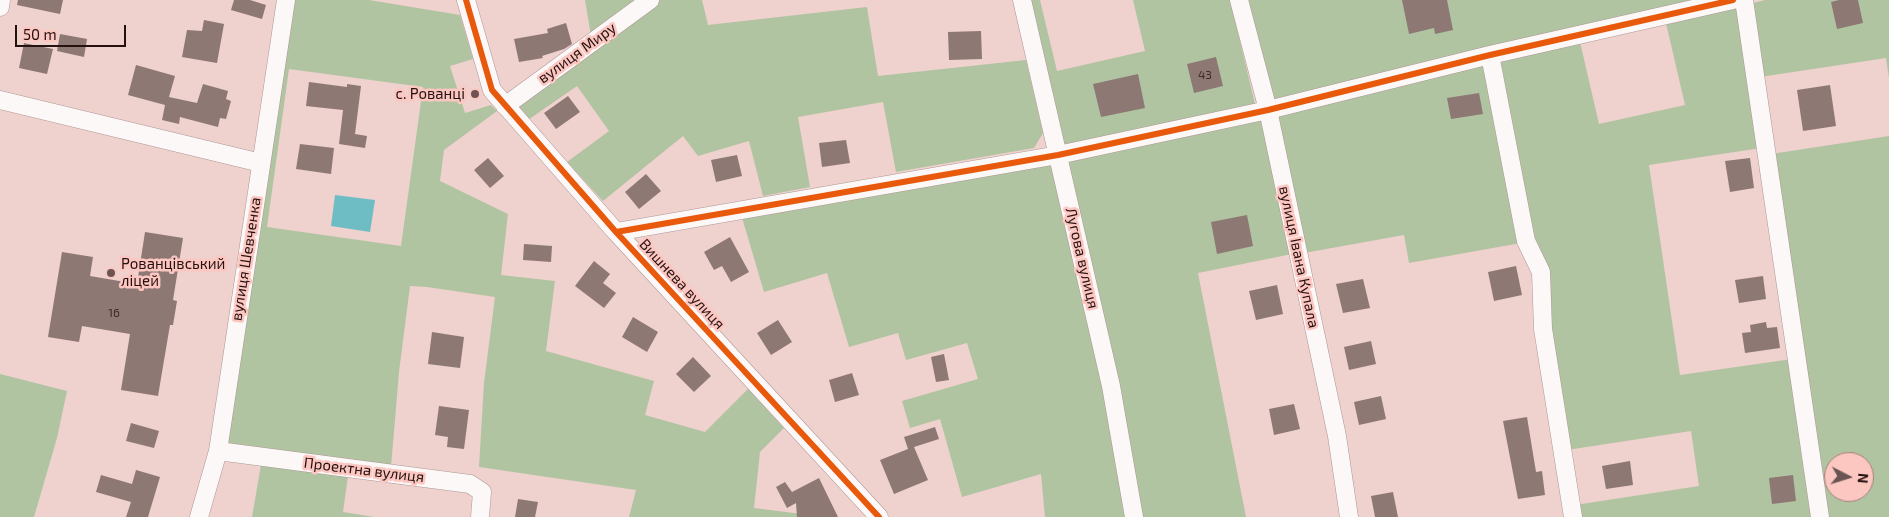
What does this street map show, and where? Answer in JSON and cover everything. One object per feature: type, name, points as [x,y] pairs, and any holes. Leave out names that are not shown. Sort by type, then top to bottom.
[{"type":"street","points":[[0,7],[2,0]]},
{"type":"street","name":"вулиця Шевченка","points":[[199,517],[218,451],[286,0]]},
{"type":"street","name":"Вишнева вулиця","points":[[466,0],[492,90],[616,232],[879,517]]},
{"type":"street","name":"вулиця Миру","points":[[505,106],[650,0]]},
{"type":"street","name":"Лугова вулиця","points":[[1022,0],[1111,386],[1134,517]]},
{"type":"street","name":"вулиця Івана Купала","points":[[1239,0],[1268,110],[1337,436],[1349,517]]},
{"type":"street","points":[[616,232],[1058,155],[1268,110],[1490,55],[1733,0]]},
{"type":"street","points":[[1744,0],[1820,517]]},
{"type":"street","points":[[1490,55],[1526,241],[1541,272],[1543,329],[1573,517]]},
{"type":"street","points":[[0,100],[261,163]]},
{"type":"street","name":"Проектна вулиця","points":[[218,451],[470,484],[482,492],[480,517]]},
{"type":"green space","points":[[292,0],[369,0],[460,15],[473,59],[450,66],[465,113],[491,105],[497,111],[444,150],[440,181],[508,214],[501,275],[555,281],[546,351],[654,381],[645,415],[705,432],[748,389],[784,428],[760,452],[754,508],[802,514],[801,517],[629,517],[636,490],[479,467],[484,383],[495,297],[427,287],[410,286],[399,372],[391,467],[226,443]],"holes":[[[289,69],[423,87],[401,246],[267,227]]]},
{"type":"green space","points":[[585,0],[641,0],[591,36]]},
{"type":"green space","points":[[658,0],[702,0],[708,25],[867,7],[878,76],[1026,60],[1043,133],[1034,148],[896,172],[883,102],[798,117],[810,187],[763,196],[749,141],[698,156],[683,136],[603,201],[567,162],[609,131],[577,86],[528,120],[515,105]]},
{"type":"green space","points":[[1030,0],[1040,0],[1057,71],[1145,51],[1133,0],[1230,0],[1255,104],[1065,149]]},
{"type":"green space","points":[[1244,0],[1699,0],[1270,101]]},
{"type":"green space","points":[[1765,0],[1889,0],[1889,78],[1886,58],[1760,77],[1749,4]]},
{"type":"green space","points":[[1740,6],[1761,148],[1649,165],[1680,375],[1792,359],[1816,517],[1577,517],[1575,505],[1699,486],[1691,431],[1567,450],[1496,61],[1580,42],[1599,124],[1685,105],[1666,23]]},
{"type":"green space","points":[[1487,63],[1521,243],[1409,263],[1404,235],[1304,253],[1275,116]]},
{"type":"green space","points":[[1263,118],[1292,254],[1198,273],[1246,517],[1141,517],[1066,161]]},
{"type":"green space","points":[[1889,136],[1889,517],[1825,517],[1771,154]]},
{"type":"green space","points":[[1051,163],[1105,386],[1125,517],[1045,517],[1041,474],[962,497],[940,419],[910,428],[902,401],[978,379],[967,343],[906,360],[898,333],[849,347],[827,273],[764,292],[741,214]]},
{"type":"green space","points":[[0,374],[67,391],[57,438],[34,517],[0,517]]},
{"type":"green space","points":[[261,465],[348,476],[343,512],[374,517],[252,517]]},
{"type":"water","points":[[335,195],[375,200],[370,232],[331,226]]},
{"type":"building","points":[[18,0],[63,0],[60,14],[17,5]]},
{"type":"building","points":[[234,0],[250,0],[266,5],[262,19],[231,10]]},
{"type":"building","points":[[1402,0],[1447,0],[1453,30],[1435,34],[1434,28],[1409,34]]},
{"type":"building","points":[[1858,0],[1863,23],[1837,29],[1831,2]]},
{"type":"building","points":[[204,20],[224,24],[217,63],[182,57],[187,30],[202,31]]},
{"type":"building","points":[[566,23],[572,44],[564,49],[542,56],[543,58],[519,62],[514,39],[548,33],[547,29]]},
{"type":"building","points":[[981,31],[982,59],[949,60],[948,32]]},
{"type":"building","points":[[60,34],[87,39],[84,57],[57,51]]},
{"type":"building","points":[[24,43],[53,49],[47,74],[19,68]]},
{"type":"building","points":[[1216,57],[1223,86],[1194,93],[1187,64]]},
{"type":"building","points":[[136,65],[175,76],[169,97],[197,103],[203,84],[228,91],[226,99],[231,101],[226,119],[220,118],[218,127],[180,117],[179,124],[162,120],[165,105],[128,95]]},
{"type":"building","points":[[1138,74],[1145,108],[1101,117],[1093,84]]},
{"type":"building","points":[[309,82],[347,87],[347,84],[361,86],[355,134],[367,136],[365,148],[339,144],[343,110],[306,106]]},
{"type":"building","points":[[1830,85],[1836,126],[1803,131],[1797,90]]},
{"type":"building","points":[[1479,93],[1483,114],[1451,119],[1447,98]]},
{"type":"building","points":[[568,96],[580,112],[556,129],[544,113]]},
{"type":"building","points":[[846,140],[850,163],[822,167],[819,143]]},
{"type":"building","points":[[300,144],[334,148],[331,174],[296,169]]},
{"type":"building","points":[[737,155],[742,176],[716,182],[711,160]]},
{"type":"building","points":[[488,158],[504,176],[490,188],[474,170]]},
{"type":"building","points":[[1750,158],[1754,188],[1730,192],[1725,161]]},
{"type":"building","points":[[646,174],[661,191],[639,209],[625,192]]},
{"type":"building","points":[[1247,215],[1253,246],[1217,254],[1211,222]]},
{"type":"building","points":[[145,232],[183,238],[173,300],[177,301],[173,325],[170,325],[158,396],[121,390],[130,334],[82,326],[79,342],[48,337],[62,252],[93,257],[90,276],[137,284]]},
{"type":"building","points":[[730,237],[749,272],[731,282],[722,266],[714,270],[704,252]]},
{"type":"building","points":[[524,244],[552,246],[551,262],[523,260]]},
{"type":"building","points":[[594,261],[610,274],[603,283],[616,293],[604,308],[575,286]]},
{"type":"building","points":[[1516,266],[1522,295],[1494,301],[1488,272]]},
{"type":"building","points":[[1763,276],[1766,299],[1739,303],[1735,280]]},
{"type":"building","points":[[1363,279],[1370,308],[1343,313],[1336,284]]},
{"type":"building","points":[[1277,285],[1283,314],[1256,320],[1249,291]]},
{"type":"building","points":[[633,317],[658,332],[647,352],[622,337]]},
{"type":"building","points":[[778,320],[792,342],[771,355],[757,333]]},
{"type":"building","points":[[1766,322],[1767,328],[1777,327],[1780,348],[1745,353],[1742,333],[1751,332],[1750,325]]},
{"type":"building","points":[[432,332],[464,337],[460,368],[428,364]]},
{"type":"building","points":[[1371,341],[1376,364],[1349,370],[1344,347]]},
{"type":"building","points":[[944,354],[949,380],[936,382],[931,357]]},
{"type":"building","points":[[693,357],[711,376],[694,392],[676,374]]},
{"type":"building","points":[[852,373],[859,395],[835,402],[829,380]]},
{"type":"building","points":[[1381,396],[1386,419],[1359,425],[1354,402]]},
{"type":"building","points":[[1294,404],[1300,429],[1274,435],[1269,409]]},
{"type":"building","points":[[439,406],[469,410],[464,449],[447,447],[448,437],[435,435]]},
{"type":"building","points":[[1527,417],[1536,472],[1542,471],[1545,495],[1518,499],[1503,421]]},
{"type":"building","points":[[131,423],[159,431],[154,448],[126,441]]},
{"type":"building","points":[[935,427],[939,439],[914,447],[928,480],[894,494],[880,460],[908,449],[904,437]]},
{"type":"building","points":[[1630,461],[1633,485],[1606,489],[1602,466]]},
{"type":"building","points":[[136,470],[160,477],[148,517],[126,517],[131,502],[96,492],[101,475],[132,484]]},
{"type":"building","points":[[1793,475],[1796,501],[1772,504],[1769,478]]},
{"type":"building","points":[[819,478],[838,517],[797,517],[796,503],[787,508],[776,487],[785,482],[792,492]]},
{"type":"building","points":[[1393,492],[1398,517],[1375,517],[1371,496]]},
{"type":"building","points":[[518,499],[538,502],[535,517],[515,517]]},
{"type":"cycle path","points":[[466,0],[492,90],[616,232],[879,517]]},
{"type":"cycle path","points":[[616,232],[1058,155],[1268,110],[1490,55],[1733,0]]},
{"type":"place","name":"с. Рованці","points":[[475,94]]},
{"type":"place","name":"Рованцівський ліцей","points":[[111,273]]}]
